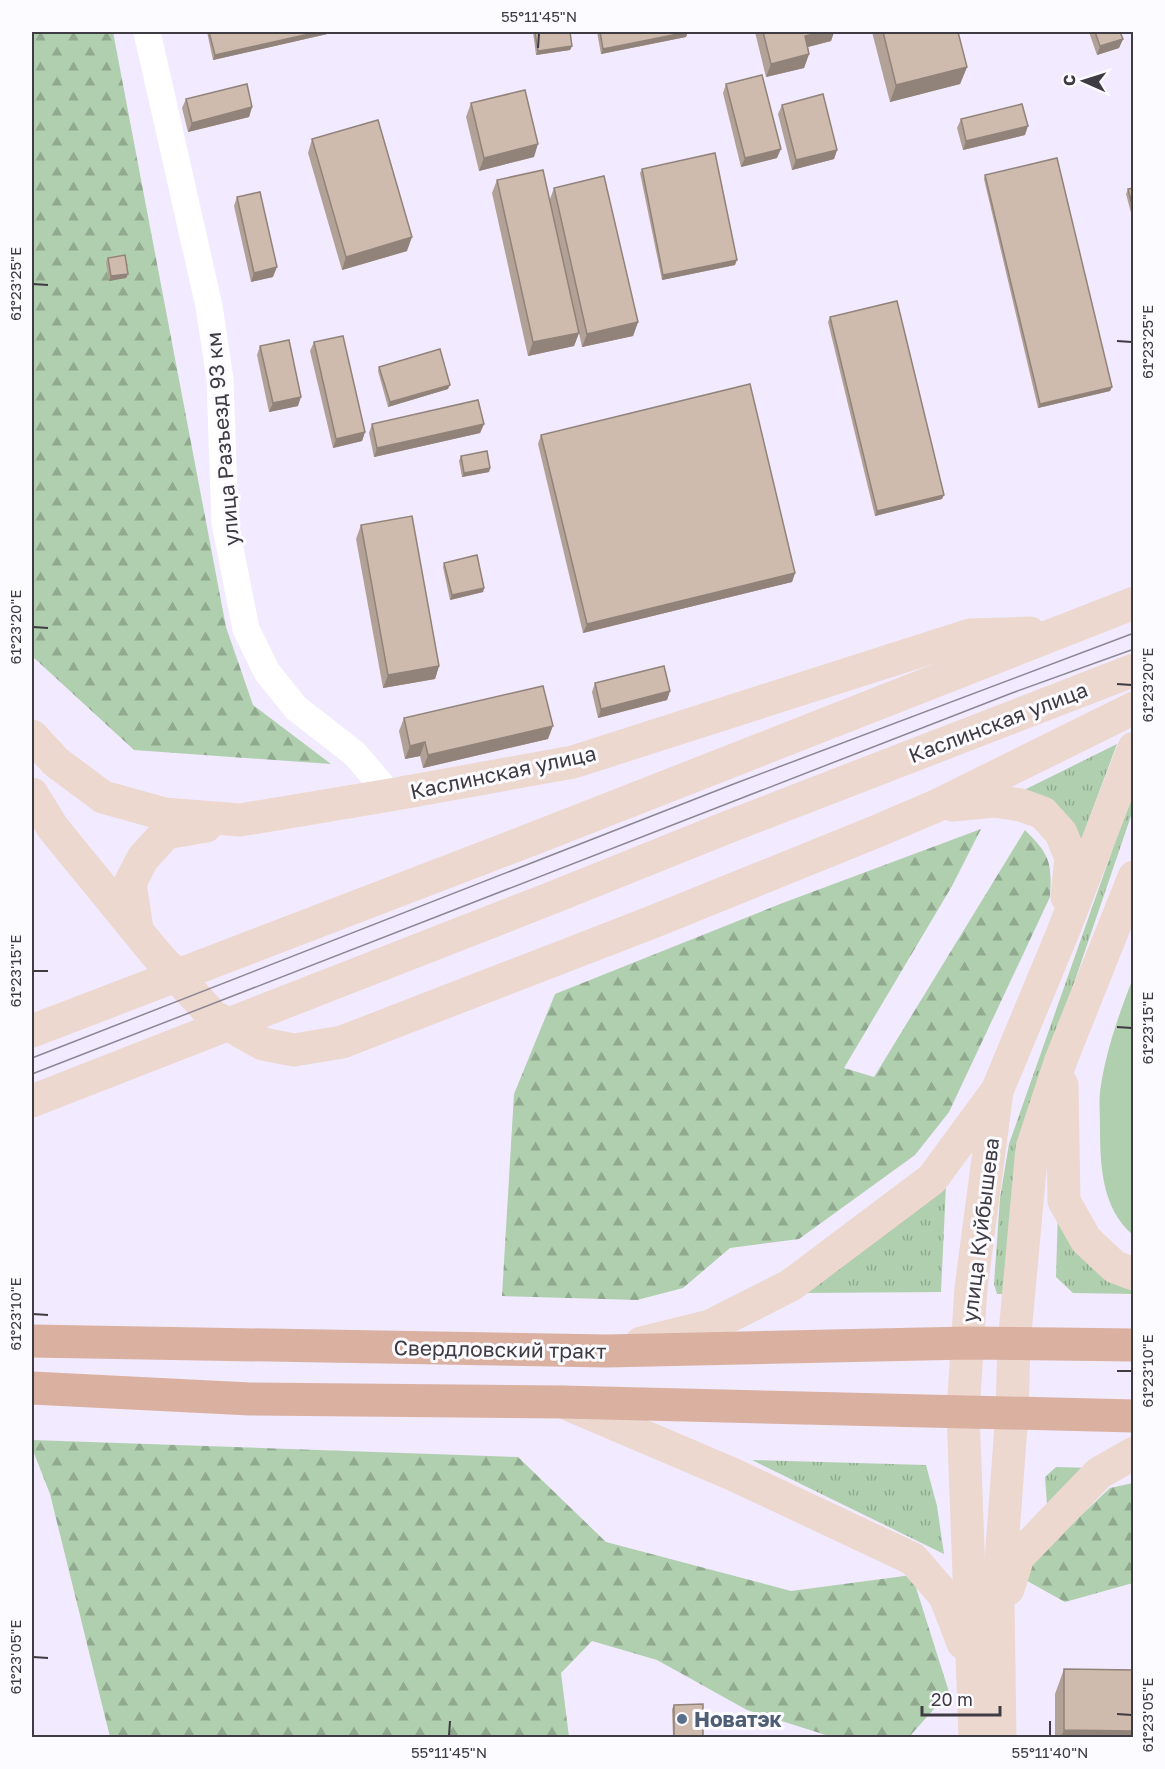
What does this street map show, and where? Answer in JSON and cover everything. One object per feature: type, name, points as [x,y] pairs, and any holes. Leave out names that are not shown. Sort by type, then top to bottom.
[{"type":"main road","points":[[32,1031],[530,840],[1134,603]]},
{"type":"main road","name":"Каслинская улица","points":[[32,736],[56,762],[104,797],[164,814],[240,820],[573,762],[970,635],[1056,632]]},
{"type":"main road","name":"Каслинская улица","points":[[32,1101],[1134,670]]},
{"type":"main road","points":[[32,794],[53,828],[156,954],[213,1016],[263,1044],[294,1050],[342,1042],[655,921],[936,807],[1134,708]]},
{"type":"main road","name":"улица Куйбышева","points":[[975,1737],[963,1412],[971,1288],[997,1091],[1063,932],[1134,748]]},
{"type":"main road","points":[[936,807],[995,801],[1021,805],[1043,813],[1061,833],[1071,858],[1063,932]]},
{"type":"main road","points":[[137,929],[130,883],[143,858],[166,833],[240,820]]},
{"type":"main road","name":"улица Куйбышева","points":[[1000,1737],[998,1616],[1012,1413],[1014,1344],[1032,1148],[1061,1060],[1134,877]]},
{"type":"main road","points":[[1061,1060],[1064,1200],[1086,1240],[1115,1267],[1134,1274]]},
{"type":"main road","points":[[607,1351],[710,1326],[791,1285],[932,1179],[997,1091]]},
{"type":"main road","name":"Свердловский тракт","points":[[32,1341],[607,1351],[968,1343],[1134,1345]]},
{"type":"main road","points":[[32,1388],[250,1399],[563,1402],[1134,1416]]},
{"type":"main road","points":[[563,1402],[732,1474],[913,1559],[945,1596],[973,1666]]},
{"type":"main road","points":[[998,1616],[1018,1557],[1099,1473],[1134,1453]]},
{"type":"street","name":"улица Разъезд 93 км","points":[[147,32],[209,306],[220,379],[225,523],[246,629],[267,672],[296,708],[356,754],[390,795]]},
{"type":"green space","points":[[32,32],[113,32],[226,627],[253,705],[331,764],[134,750],[32,656]]},
{"type":"green space","points":[[1117,744],[1080,843],[1058,808],[1043,799],[1018,793]]},
{"type":"green space","points":[[1133,791],[1133,810],[1027,1121],[1004,1294],[997,1294],[994,1284],[1000,1198],[1009,1144]]},
{"type":"green space","points":[[981,829],[952,886],[844,1068],[874,1077],[1025,830],[1040,846],[1048,860],[1050,897],[949,1112],[915,1155],[799,1239],[730,1248],[683,1288],[637,1300],[502,1296],[514,1094],[555,994],[780,904]]},
{"type":"green space","points":[[1133,978],[1133,1235],[1114,1212],[1104,1184],[1100,1092],[1109,1048]]},
{"type":"green space","points":[[946,1185],[941,1292],[803,1293]]},
{"type":"green space","points":[[1058,1210],[1133,1288],[1133,1294],[1073,1293],[1056,1277]]},
{"type":"green space","points":[[32,1440],[518,1457],[606,1542],[791,1591],[912,1575],[949,1692],[909,1737],[832,1737],[747,1710],[657,1660],[592,1641],[561,1673],[569,1737],[110,1737],[50,1494],[32,1448]]},
{"type":"green space","points":[[752,1460],[926,1465],[937,1506],[944,1554]]},
{"type":"green space","points":[[1056,1467],[1091,1468],[1047,1505],[1045,1477]]},
{"type":"green space","points":[[1133,1483],[1133,1583],[1065,1602],[1020,1577],[1110,1488]]},
{"type":"building","points":[[209,32],[318,32],[215,55]]},
{"type":"building","points":[[535,32],[570,32],[572,46],[538,51]]},
{"type":"building","points":[[600,32],[688,32],[603,49]]},
{"type":"building","points":[[763,32],[822,32],[805,36],[809,54],[771,64]]},
{"type":"building","points":[[883,32],[958,32],[967,67],[896,85]]},
{"type":"building","points":[[1095,32],[1120,32],[1123,39],[1100,46]]},
{"type":"building","points":[[762,75],[781,149],[745,158],[726,84]]},
{"type":"building","points":[[247,84],[252,107],[192,123],[186,99]]},
{"type":"building","points":[[525,90],[538,144],[484,158],[471,103]]},
{"type":"building","points":[[823,94],[837,150],[796,160],[782,105]]},
{"type":"building","points":[[1022,104],[1028,126],[966,141],[961,119]]},
{"type":"building","points":[[378,120],[412,237],[346,257],[312,139]]},
{"type":"building","points":[[715,153],[737,260],[663,275],[642,169]]},
{"type":"building","points":[[1057,158],[1112,387],[1040,404],[985,175]]},
{"type":"building","points":[[543,170],[579,333],[533,342],[497,180]]},
{"type":"building","points":[[604,176],[638,322],[587,334],[554,188]]},
{"type":"building","points":[[1134,188],[1134,212],[1128,189]]},
{"type":"building","points":[[260,192],[277,267],[254,273],[237,197]]},
{"type":"building","points":[[125,255],[128,274],[111,276],[108,258]]},
{"type":"building","points":[[897,301],[944,495],[877,511],[830,317]]},
{"type":"building","points":[[343,336],[365,432],[336,439],[314,342]]},
{"type":"building","points":[[289,340],[301,397],[273,403],[260,346]]},
{"type":"building","points":[[440,349],[450,385],[390,402],[379,367]]},
{"type":"building","points":[[750,384],[795,573],[587,624],[541,435]]},
{"type":"building","points":[[478,400],[484,424],[377,448],[372,424]]},
{"type":"building","points":[[487,451],[490,468],[464,473],[461,456]]},
{"type":"building","points":[[412,516],[439,666],[388,675],[361,525]]},
{"type":"building","points":[[477,555],[484,588],[452,595],[444,563]]},
{"type":"building","points":[[664,666],[670,691],[601,709],[595,683]]},
{"type":"building","points":[[543,686],[553,726],[428,755],[425,742],[410,746],[404,718]]},
{"type":"building","points":[[1064,1669],[1134,1670],[1134,1731],[1064,1730]]},
{"type":"building","points":[[703,1704],[703,1737],[674,1737],[674,1705]]},
{"type":"tram line","points":[[32,1058],[731,785],[1134,633]]},
{"type":"tram line","points":[[32,1074],[1012,693],[1134,649]]},
{"type":"place","name":"Новатэк","points":[[682,1719]]}]
